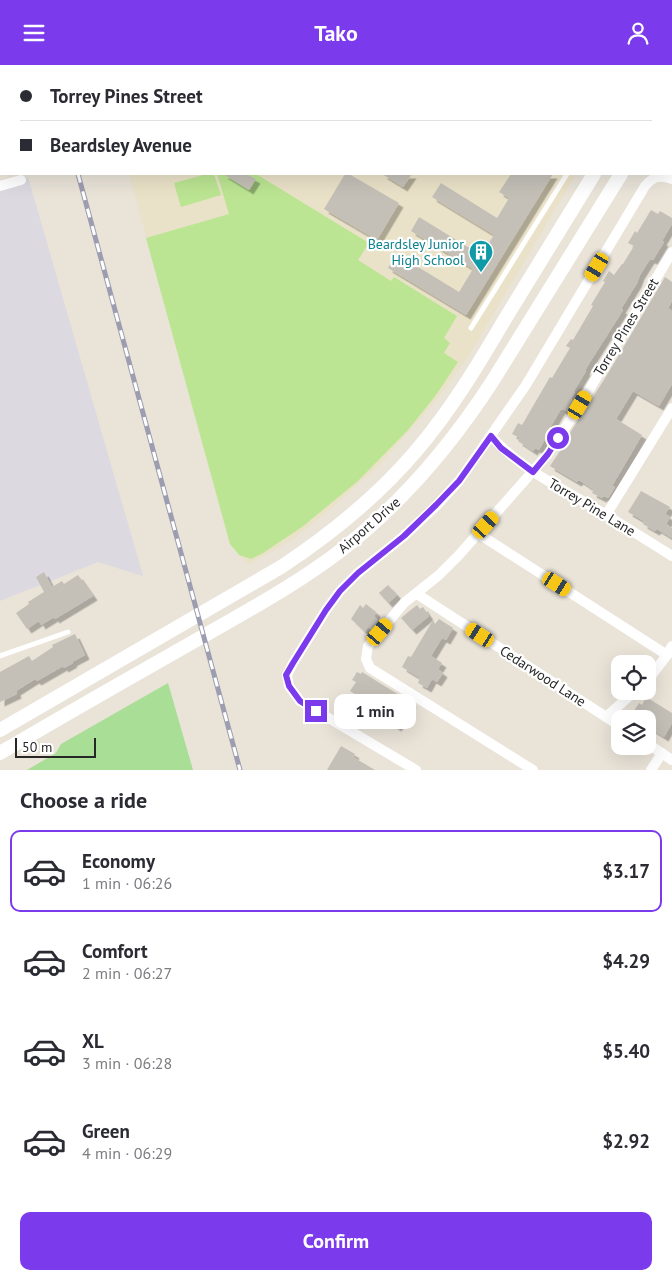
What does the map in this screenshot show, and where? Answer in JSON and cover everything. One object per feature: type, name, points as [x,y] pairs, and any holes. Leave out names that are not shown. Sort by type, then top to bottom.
[{"type":"main road","name":"Airport Drive","points":[[0,730],[281,567],[326,536],[369,500],[416,451],[464,388],[593,175]]},
{"type":"main road","name":"Airport Drive","points":[[0,753],[297,581],[344,548],[386,511],[424,473],[469,416],[492,382],[619,175]]},
{"type":"street","points":[[416,770],[300,701],[289,686],[286,675],[326,610],[340,591],[358,573],[404,536],[459,481],[526,385],[645,186],[651,179],[659,177],[672,179]]},
{"type":"street","points":[[0,186],[21,180]]},
{"type":"street","name":"Torrey Pines Street","points":[[533,770],[370,668],[366,659],[368,646],[404,603],[438,575],[479,534],[548,454],[580,405],[672,252]]},
{"type":"street","points":[[606,515],[672,409]]},
{"type":"street","name":"Torrey Pine Lane","points":[[491,436],[501,448],[533,472],[672,556]]},
{"type":"street","points":[[479,534],[670,651],[656,669]]},
{"type":"street","name":"Cedarwood Lane","points":[[416,593],[611,720]]},
{"type":"street","points":[[606,717],[625,700]]},
{"type":"street","points":[[656,749],[672,760]]},
{"type":"street","points":[[651,770],[662,753]]},
{"type":"lane","points":[[470,328],[566,175]]},
{"type":"lane","points":[[0,656],[68,633]]},
{"type":"shaded area","points":[[129,175],[575,175],[470,354],[423,416],[380,464],[332,508],[292,540],[248,565],[230,544]]},
{"type":"shaded area","points":[[28,177],[143,576],[98,562],[0,601],[0,185]]},
{"type":"green space","points":[[203,175],[214,175],[221,195],[181,207],[174,183]]},
{"type":"green space","points":[[217,175],[258,175],[369,243],[358,260],[391,281],[394,277],[457,316],[444,338],[450,343],[444,353],[458,362],[436,395],[408,430],[358,481],[302,527],[251,559],[239,555],[230,544],[146,238],[229,214]]},
{"type":"green space","points":[[168,683],[193,770],[27,770],[56,753],[61,744]]},
{"type":"building","points":[[225,175],[248,175],[256,179],[249,190]]},
{"type":"building","points":[[344,175],[351,175],[399,203],[377,240],[324,209]]},
{"type":"building","points":[[384,175],[411,175],[403,187]]},
{"type":"building","name":"Beardsley Junior High School","points":[[510,175],[552,175],[466,315],[388,268],[397,254],[459,292],[473,269],[411,231],[419,217],[481,255],[494,235],[432,197],[441,183],[497,218],[509,198],[499,192]]},
{"type":"building","points":[[651,210],[658,214],[660,211],[672,218],[672,224],[662,241],[664,242],[653,260],[650,259],[640,275],[621,309],[623,310],[585,370],[574,391],[571,399],[574,401],[568,411],[561,409],[539,450],[535,448],[533,451],[518,441],[520,438],[512,434],[518,423],[522,425],[550,377],[552,378],[570,348],[566,346],[571,339],[573,340],[593,306],[591,305],[605,282],[603,281],[609,271],[614,275],[623,264],[634,246],[628,243],[635,231],[637,233]]},
{"type":"building","points":[[665,277],[672,282],[672,301],[668,308],[672,311],[672,384],[659,406],[633,391],[616,419],[642,435],[612,486],[615,487],[608,498],[604,496],[602,498],[592,493],[594,490],[579,480],[577,482],[550,466]]},
{"type":"building","points":[[641,491],[670,507],[665,514],[670,517],[666,524],[672,528],[672,538],[657,529],[655,531],[643,524],[644,521],[628,512]]},
{"type":"building","points":[[44,572],[52,587],[62,581],[64,584],[78,575],[93,596],[55,619],[54,617],[41,625],[39,621],[27,629],[16,613],[29,604],[28,602],[44,592],[36,577]]},
{"type":"building","points":[[388,585],[397,595],[388,603],[379,593]]},
{"type":"building","points":[[366,604],[376,612],[374,617],[378,620],[371,630],[368,627],[365,632],[351,619],[360,605],[363,608]]},
{"type":"building","points":[[417,605],[420,609],[423,607],[429,616],[412,630],[401,618]]},
{"type":"building","points":[[439,619],[453,628],[446,640],[442,638],[431,656],[442,663],[438,669],[443,673],[437,682],[432,679],[427,688],[418,683],[420,678],[402,667],[408,656],[411,657],[433,620],[435,624]]},
{"type":"building","points":[[75,634],[85,655],[37,681],[35,679],[16,691],[17,694],[0,702],[0,672],[29,656],[32,661],[53,647],[52,645]]},
{"type":"building","points":[[357,672],[361,674],[362,672],[412,703],[397,727],[384,719],[387,714],[350,691],[356,682],[352,680]]},
{"type":"building","points":[[644,700],[651,700],[672,713],[672,723],[664,737],[656,732],[656,710],[635,710],[639,703],[642,705]]},
{"type":"building","points":[[341,746],[355,754],[353,757],[375,770],[327,770]]},
{"type":"railway","points":[[78,175],[240,770]]},
{"type":"place","name":"Beardsley Junior High School","points":[[481,273]]},
{"type":"route","points":[[316,711],[300,701],[289,686],[286,675],[326,610],[340,591],[358,573],[404,536],[436,505],[459,481],[491,436],[501,448],[533,472],[558,438]]}]
